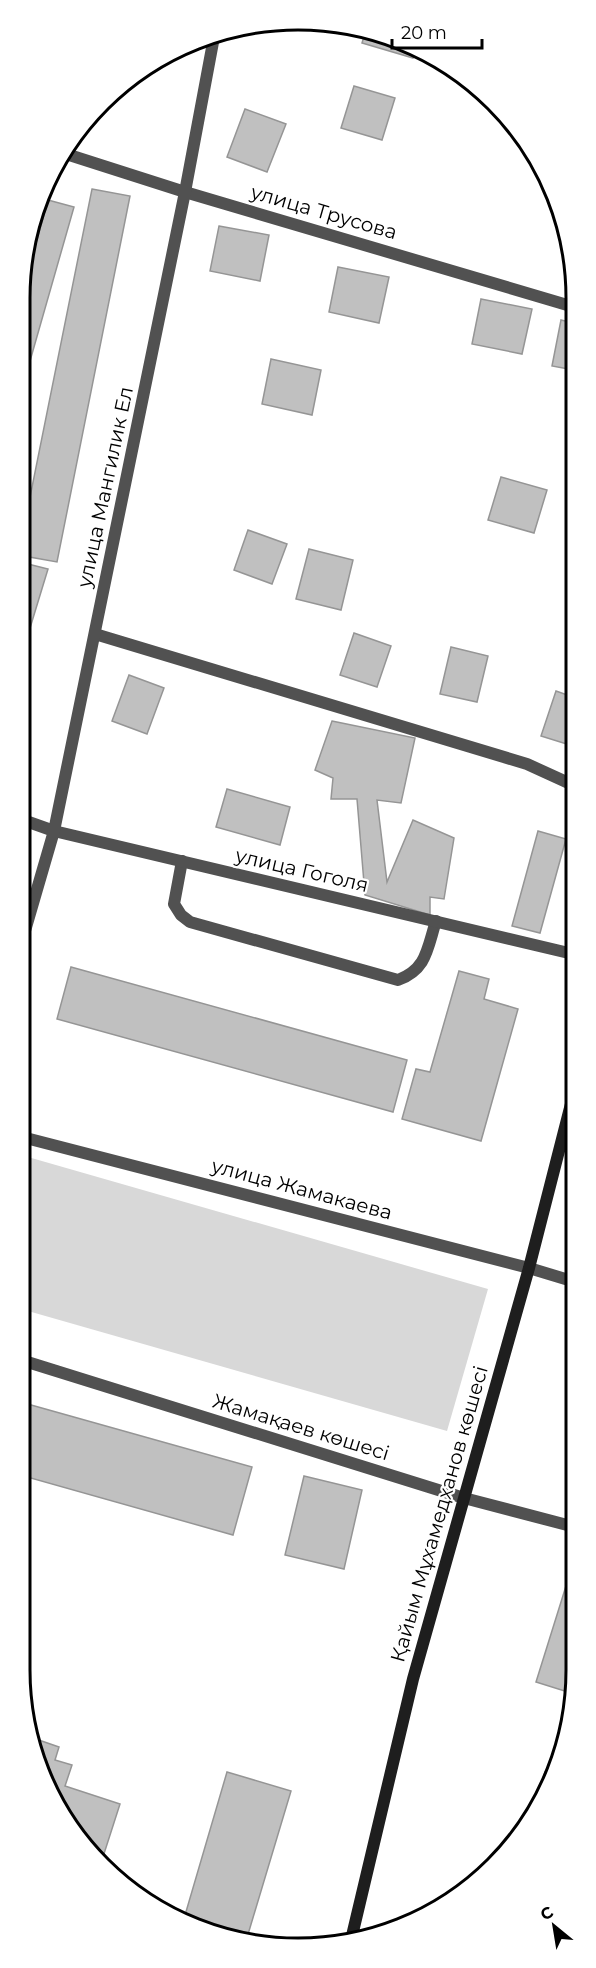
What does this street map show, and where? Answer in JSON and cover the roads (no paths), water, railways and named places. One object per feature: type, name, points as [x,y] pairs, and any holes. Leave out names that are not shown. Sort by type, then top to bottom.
[{"type":"street","name":"улица Мангилик Ел","points":[[30,914],[54,831],[185,192],[213,44]]},
{"type":"street","name":"улица Трусова","points":[[71,156],[185,192],[566,304]]},
{"type":"street","points":[[95,634],[527,764],[566,782]]},
{"type":"street","name":"улица Гоголя","points":[[30,822],[54,831],[566,952]]},
{"type":"street","points":[[182,861],[174,904],[181,915],[190,922],[398,980],[411,975],[421,966],[436,921]]},
{"type":"street","name":"Қайым Мұхамедханов көшесі","points":[[353,1932],[413,1679],[529,1268],[566,1123]]},
{"type":"street","name":"улица Жамакаева","points":[[30,1139],[566,1279]]},
{"type":"street","name":"Жамақаев көшесі","points":[[30,1363],[464,1498],[566,1524]]}]
